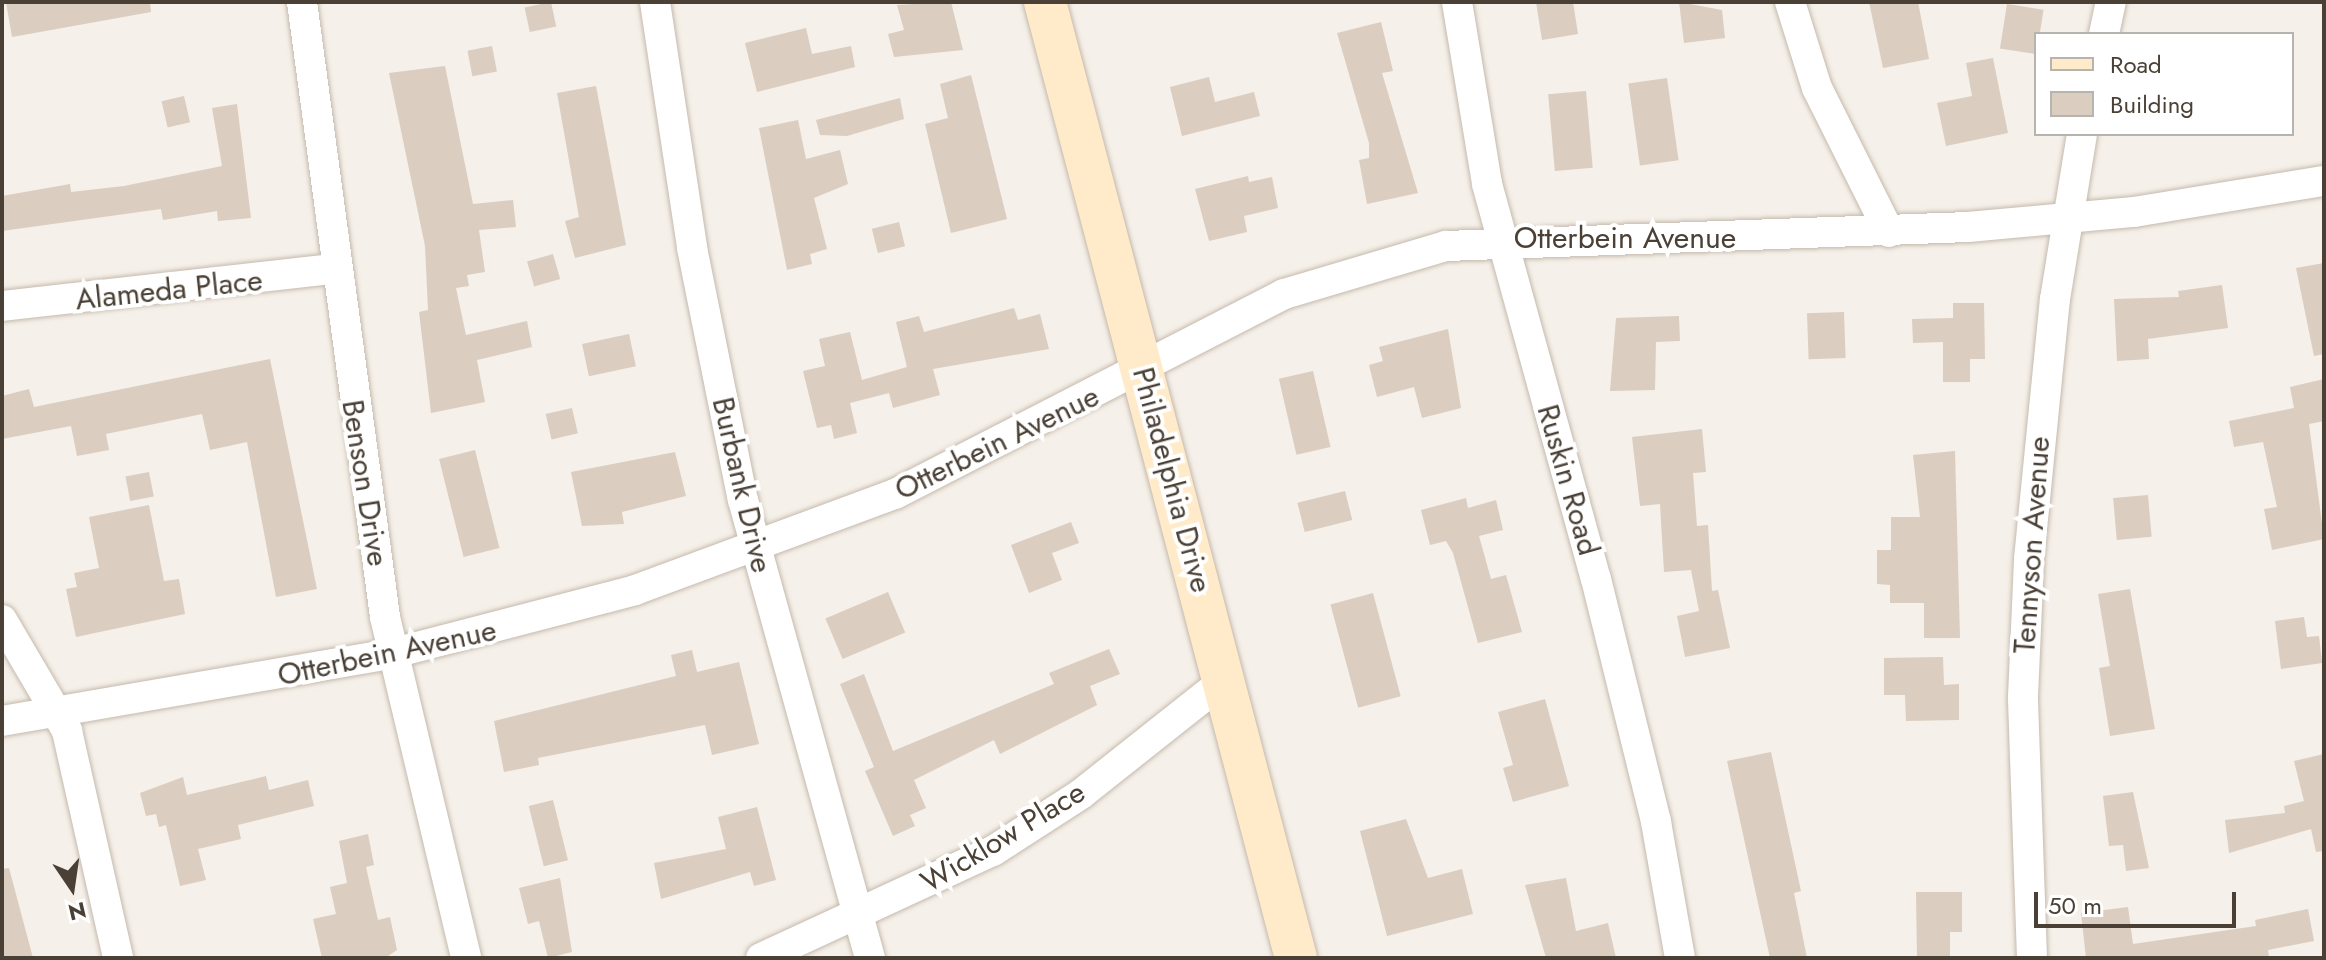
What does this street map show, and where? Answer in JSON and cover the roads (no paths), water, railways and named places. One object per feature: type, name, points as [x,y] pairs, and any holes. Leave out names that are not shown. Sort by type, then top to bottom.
[{"type":"main road","name":"Philadelphia Drive","points":[[1045,2],[1296,958]]},
{"type":"street","name":"Benson Drive","points":[[302,2],[334,269],[394,653],[466,958]]},
{"type":"street","name":"Burbank Drive","points":[[655,2],[692,248],[755,545],[870,958]]},
{"type":"street","name":"Ruskin Road","points":[[1457,2],[1501,239],[1649,792],[1680,958]]},
{"type":"street","points":[[1790,2],[1817,88],[1889,232]]},
{"type":"street","points":[[2104,32],[2111,2]]},
{"type":"street","name":"Tennyson Avenue","points":[[2032,958],[2024,834],[2028,590],[2036,456],[2082,136]]},
{"type":"street","name":"Otterbein Avenue","points":[[2,721],[394,653],[546,618],[895,494],[1142,369],[1226,321],[1340,274],[1501,239],[1889,232],[2068,218],[2324,181]]},
{"type":"street","name":"Alameda Place","points":[[2,306],[334,269]]},
{"type":"street","points":[[2,620],[60,713],[118,958]]},
{"type":"street","name":"Wicklow Place","points":[[761,958],[857,916],[1038,823],[1225,680]]}]
